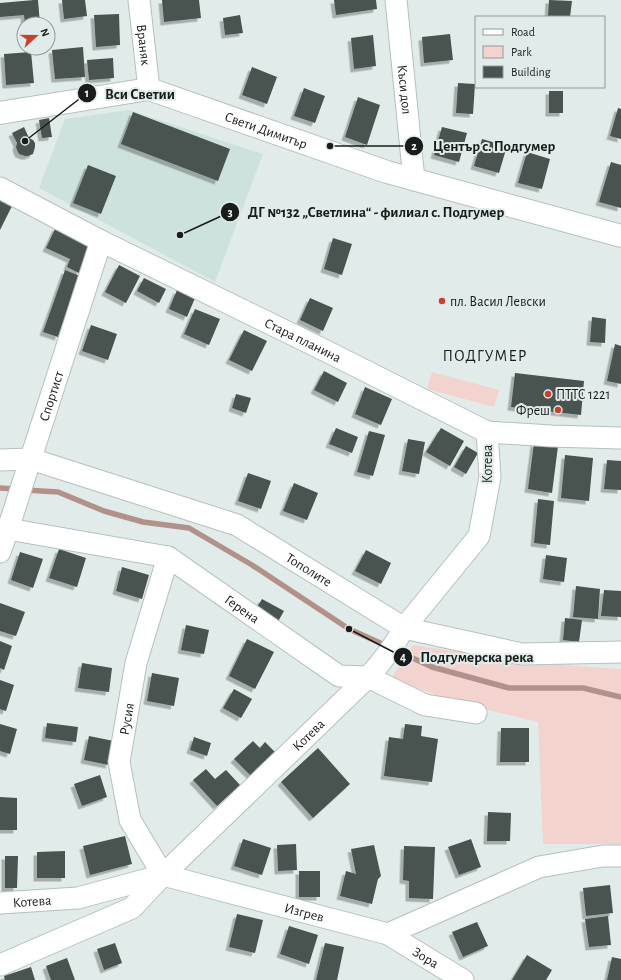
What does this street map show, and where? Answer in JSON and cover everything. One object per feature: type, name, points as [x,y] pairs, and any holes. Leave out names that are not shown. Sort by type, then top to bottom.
[{"type":"street","name":"Враняк","points":[[139,0],[149,89]]},
{"type":"street","name":"Къси дол","points":[[396,0],[414,180]]},
{"type":"street","name":"Свети Димитър","points":[[0,113],[149,89],[387,172],[621,236]]},
{"type":"street","name":"Стара планина","points":[[0,188],[101,241],[333,354],[487,432],[621,438]]},
{"type":"street","name":"Спортист","points":[[0,552],[4,529],[21,490],[101,241]]},
{"type":"street","name":"Котева","points":[[0,903],[78,898],[164,875],[373,672],[400,635],[479,536],[490,478],[487,432]]},
{"type":"street","name":"Тополите","points":[[0,460],[31,459],[237,524],[400,635],[522,654],[621,652]]},
{"type":"street","name":"Герена","points":[[4,529],[168,557],[339,676],[373,672],[425,704],[476,713]]},
{"type":"street","name":"Русия","points":[[164,875],[130,820],[119,762],[136,663],[168,557]]},
{"type":"street","points":[[388,934],[539,867],[602,856],[621,856]]},
{"type":"street","name":"Изгрев","points":[[164,875],[388,934]]},
{"type":"street","points":[[0,965],[132,908],[164,875]]},
{"type":"street","name":"Зора","points":[[388,934],[463,980]]},
{"type":"shaded area","points":[[129,110],[263,154],[215,282],[39,188],[65,119]]},
{"type":"green space","points":[[432,372],[499,390],[494,407],[427,389]]},
{"type":"green space","points":[[413,645],[533,663],[621,669],[621,844],[543,844],[538,722],[454,702],[391,678]]},
{"type":"building","points":[[38,0],[39,16],[24,15],[0,17],[0,3]]},
{"type":"building","points":[[62,0],[85,0],[87,16],[64,19]]},
{"type":"building","points":[[162,0],[199,0],[201,18],[164,22]]},
{"type":"building","points":[[334,0],[376,0],[377,9],[336,15]]},
{"type":"building","points":[[549,0],[572,1],[570,16],[548,16]]},
{"type":"building","points":[[119,14],[120,45],[96,47],[94,15]]},
{"type":"building","points":[[240,15],[243,33],[225,35],[223,18]]},
{"type":"building","points":[[450,34],[453,60],[424,63],[422,37]]},
{"type":"building","points":[[373,35],[376,66],[354,69],[351,38]]},
{"type":"building","points":[[83,47],[85,77],[55,79],[53,56],[56,56],[56,50]]},
{"type":"building","points":[[16,53],[16,56],[31,56],[34,83],[6,85],[4,54]]},
{"type":"building","points":[[113,58],[114,78],[89,80],[87,60]]},
{"type":"building","points":[[252,67],[277,77],[267,104],[242,95]]},
{"type":"building","points":[[458,83],[475,84],[473,114],[456,113]]},
{"type":"building","points":[[304,88],[325,96],[315,123],[294,116]]},
{"type":"building","points":[[549,91],[563,91],[563,113],[549,113]]},
{"type":"building","points":[[358,97],[380,105],[367,145],[345,137]]},
{"type":"building","points":[[618,108],[621,109],[621,139],[610,136]]},
{"type":"building","points":[[133,112],[230,149],[218,181],[121,144]]},
{"type":"building","points":[[49,118],[52,137],[42,138],[39,120]]},
{"type":"building","points":[[24,127],[29,138],[35,143],[33,154],[28,156],[19,154],[16,147],[17,143],[12,133]]},
{"type":"building","points":[[442,127],[467,133],[459,162],[434,155]]},
{"type":"building","points":[[482,139],[507,146],[499,173],[474,166]]},
{"type":"building","points":[[527,152],[550,159],[542,189],[518,183]]},
{"type":"building","points":[[611,162],[621,165],[621,208],[599,202]]},
{"type":"building","points":[[88,165],[116,176],[101,214],[73,203]]},
{"type":"building","points":[[0,200],[12,206],[0,230]]},
{"type":"building","points":[[56,227],[93,244],[79,273],[67,267],[70,259],[46,248]]},
{"type":"building","points":[[333,238],[352,244],[342,275],[324,269]]},
{"type":"building","points":[[119,265],[140,276],[126,303],[105,292]]},
{"type":"building","points":[[65,270],[80,276],[58,337],[43,332]]},
{"type":"building","points":[[144,278],[166,289],[159,303],[137,291]]},
{"type":"building","points":[[177,290],[195,298],[187,317],[169,309]]},
{"type":"building","points":[[310,298],[333,308],[323,331],[300,320]]},
{"type":"building","points":[[195,309],[220,319],[209,345],[184,334]]},
{"type":"building","points":[[592,317],[606,319],[605,343],[590,342]]},
{"type":"building","points":[[91,325],[117,334],[108,360],[82,351]]},
{"type":"building","points":[[244,330],[267,341],[252,371],[229,360]]},
{"type":"building","points":[[615,344],[621,346],[621,384],[607,381]]},
{"type":"building","points":[[324,371],[347,383],[338,402],[314,390]]},
{"type":"building","name":"ПТТС 1221","points":[[515,373],[584,381],[581,415],[511,407]]},
{"type":"building","points":[[365,387],[392,399],[381,425],[355,414]]},
{"type":"building","points":[[236,394],[251,398],[246,413],[232,408]]},
{"type":"building","points":[[336,428],[358,437],[352,453],[329,444]]},
{"type":"building","points":[[441,428],[464,441],[450,466],[426,452]]},
{"type":"building","points":[[369,431],[385,435],[373,476],[357,472]]},
{"type":"building","points":[[408,439],[425,442],[419,474],[402,471]]},
{"type":"building","points":[[534,443],[558,446],[552,493],[528,489]]},
{"type":"building","points":[[466,446],[478,453],[466,474],[454,467]]},
{"type":"building","points":[[565,455],[593,458],[589,501],[561,498]]},
{"type":"building","points":[[607,460],[621,461],[621,490],[604,489]]},
{"type":"building","points":[[248,473],[271,481],[261,509],[238,501]]},
{"type":"building","points":[[294,483],[318,493],[307,520],[283,511]]},
{"type":"building","points":[[538,499],[554,501],[550,545],[534,543]]},
{"type":"building","points":[[59,549],[86,558],[77,587],[49,578]]},
{"type":"building","points":[[366,550],[391,563],[381,584],[355,571]]},
{"type":"building","points":[[20,552],[43,559],[33,588],[11,580]]},
{"type":"building","points":[[546,555],[567,558],[564,582],[543,579]]},
{"type":"building","points":[[122,567],[149,575],[142,599],[116,591]]},
{"type":"building","points":[[576,586],[600,589],[598,619],[573,617]]},
{"type":"building","points":[[604,590],[621,591],[621,617],[601,616]]},
{"type":"building","points":[[262,599],[284,611],[276,625],[254,612]]},
{"type":"building","points":[[0,603],[25,612],[16,636],[0,631]]},
{"type":"building","points":[[565,618],[582,620],[579,642],[563,640]]},
{"type":"building","points":[[186,625],[209,630],[204,654],[181,650]]},
{"type":"building","points":[[247,639],[274,652],[255,689],[229,676]]},
{"type":"building","points":[[0,641],[12,646],[4,670],[0,668]]},
{"type":"building","points":[[82,663],[112,668],[109,692],[78,688]]},
{"type":"building","points":[[152,673],[179,678],[174,706],[147,701]]},
{"type":"building","points":[[0,680],[14,685],[6,711],[0,709]]},
{"type":"building","points":[[234,689],[252,699],[241,718],[223,708]]},
{"type":"building","points":[[47,723],[78,727],[76,742],[45,738]]},
{"type":"building","points":[[0,724],[17,729],[10,754],[0,751]]},
{"type":"building","points":[[405,724],[422,726],[421,736],[438,739],[432,782],[384,776],[389,737],[403,739]]},
{"type":"building","points":[[501,728],[529,728],[529,762],[500,762]]},
{"type":"building","points":[[89,736],[114,741],[109,765],[84,760]]},
{"type":"building","points":[[194,737],[211,743],[207,756],[190,750]]},
{"type":"building","points":[[253,741],[260,748],[265,742],[277,754],[252,777],[234,759]]},
{"type":"building","points":[[318,748],[350,784],[313,818],[281,782]]},
{"type":"building","points":[[206,769],[215,779],[226,770],[240,785],[217,806],[193,780]]},
{"type":"building","points":[[100,775],[107,797],[82,806],[74,784]]},
{"type":"building","points":[[0,797],[17,798],[17,830],[0,830]]},
{"type":"building","points":[[488,812],[511,813],[510,841],[487,841]]},
{"type":"building","points":[[125,836],[132,864],[90,875],[83,846]]},
{"type":"building","points":[[243,839],[271,848],[262,875],[234,866]]},
{"type":"building","points":[[471,839],[481,867],[459,875],[448,847]]},
{"type":"building","points":[[296,844],[297,870],[278,871],[277,845]]},
{"type":"building","points":[[374,845],[381,876],[378,879],[372,904],[340,896],[346,871],[356,874],[351,849]]},
{"type":"building","points":[[404,846],[435,847],[433,899],[409,898],[409,881],[403,880]]},
{"type":"building","points":[[65,851],[65,878],[37,878],[37,852]]},
{"type":"building","points":[[5,856],[18,856],[17,888],[5,888]]},
{"type":"building","points":[[299,871],[320,871],[320,897],[299,897]]},
{"type":"building","points":[[610,885],[613,913],[586,916],[583,888]]},
{"type":"building","points":[[237,914],[263,920],[255,953],[229,947]]},
{"type":"building","points":[[608,916],[611,945],[589,947],[585,919]]},
{"type":"building","points":[[477,922],[488,946],[463,957],[452,932]]},
{"type":"building","points":[[289,926],[318,935],[309,964],[280,954]]},
{"type":"building","points":[[115,943],[122,963],[104,970],[97,949]]},
{"type":"building","points":[[325,943],[344,947],[337,980],[316,980]]},
{"type":"building","points":[[527,955],[552,970],[546,980],[512,980]]},
{"type":"building","points":[[612,957],[621,959],[621,980],[607,980]]},
{"type":"building","points":[[67,958],[75,980],[51,980],[46,966]]},
{"type":"building","points":[[31,967],[35,980],[5,980],[4,976]]},
{"type":"waterway","points":[[0,488],[16,489]]},
{"type":"waterway","points":[[25,490],[58,492],[104,511],[143,522],[189,528],[252,565],[349,629],[387,646]]},
{"type":"waterway","points":[[395,650],[432,667],[509,688],[583,688],[621,697]]},
{"type":"place","name":"Вси Светии","points":[[25,141]]},
{"type":"place","name":"Център с. Подгумер","points":[[330,146]]},
{"type":"place","name":"ДГ №132 „Светлина“ - филиал с. Подгумер","points":[[180,235]]},
{"type":"place","name":"пл. Васил Левски","points":[[442,301]]},
{"type":"place","name":"ПТТС 1221","points":[[548,394]]},
{"type":"place","name":"Фреш","points":[[558,410]]},
{"type":"place","name":"Подгумерска река","points":[[349,629]]},
{"type":"district","name":"ПОДГУМЕР","points":[[485,355]]}]
